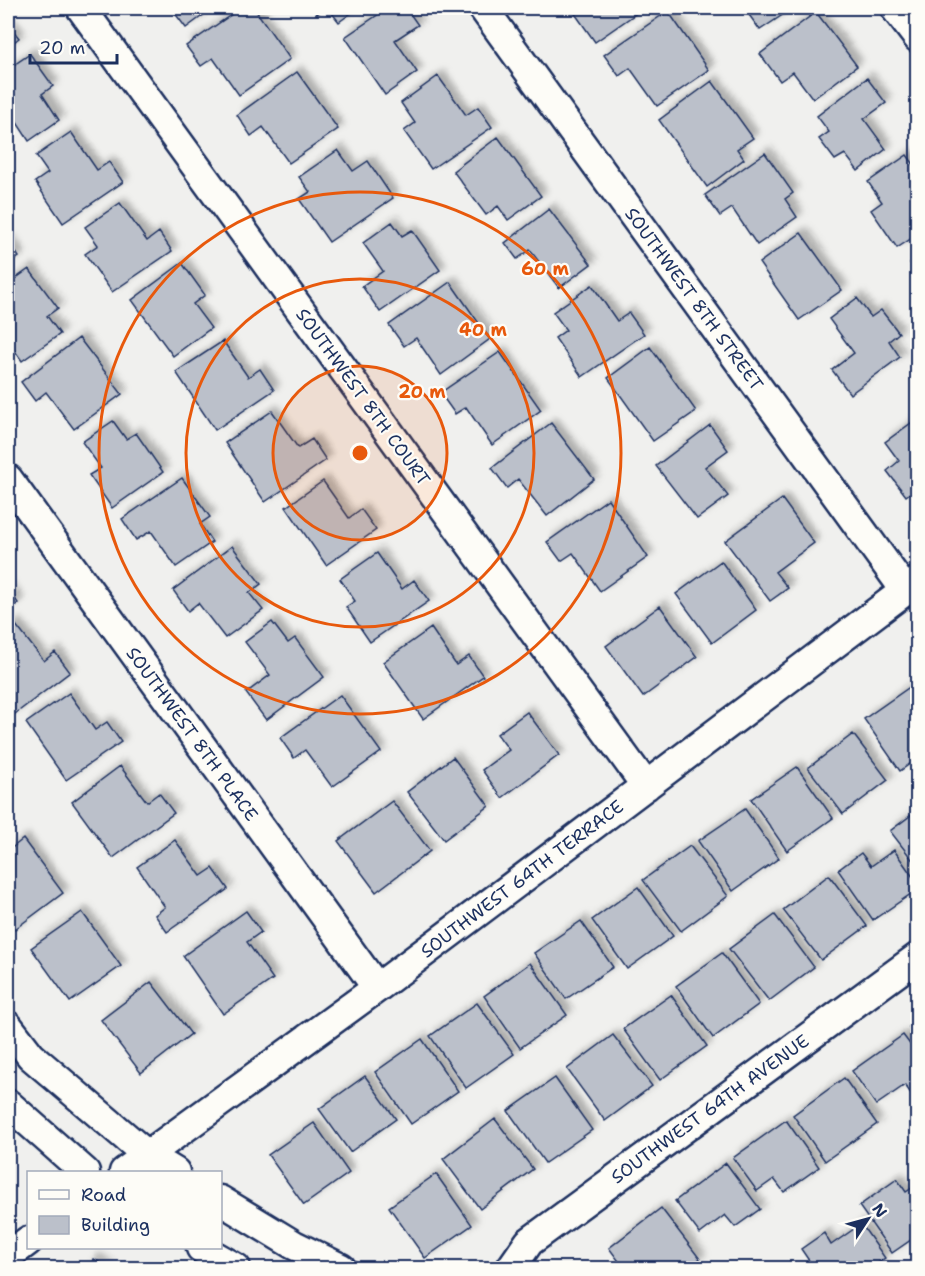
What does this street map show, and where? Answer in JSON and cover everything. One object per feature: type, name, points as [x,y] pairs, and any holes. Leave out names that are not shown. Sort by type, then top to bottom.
[{"type":"street","name":"SOUTHWEST 8TH COURT","points":[[81,8],[646,786]]},
{"type":"street","name":"SOUTHWEST 8TH STREET","points":[[483,8],[911,586]]},
{"type":"street","points":[[895,8],[918,38]]},
{"type":"street","name":"SOUTHWEST 8TH PLACE","points":[[8,479],[377,988]]},
{"type":"street","name":"SOUTHWEST 64TH TERRACE","points":[[127,1171],[377,988],[911,586]]},
{"type":"street","name":"SOUTHWEST 64TH AVENUE","points":[[511,1269],[529,1242],[918,957]]},
{"type":"street","points":[[8,1026],[31,1056],[147,1155],[172,1171]]},
{"type":"street","points":[[8,1104],[82,1171]]},
{"type":"street","points":[[222,1201],[294,1245],[341,1269]]},
{"type":"street","points":[[8,1256],[27,1242]]},
{"type":"street","points":[[203,1249],[236,1269]]},
{"type":"building","points":[[171,8],[213,8],[186,28]]},
{"type":"building","points":[[241,8],[254,8],[290,59],[239,95],[213,58],[201,66],[186,46]]},
{"type":"building","points":[[313,8],[325,8],[317,14]]},
{"type":"building","points":[[328,8],[358,8],[339,22]]},
{"type":"building","points":[[388,8],[406,8],[418,25],[395,40],[417,72],[385,95],[345,37]]},
{"type":"building","points":[[571,8],[644,8],[595,42]]},
{"type":"building","points":[[744,8],[793,8],[760,30]]},
{"type":"building","points":[[668,11],[709,70],[657,106],[630,68],[619,76],[604,55]]},
{"type":"building","points":[[816,12],[857,66],[813,99],[793,72],[780,81],[760,54]]},
{"type":"building","points":[[8,24],[19,38],[8,47]]},
{"type":"building","points":[[30,54],[53,86],[42,94],[59,120],[29,141],[16,121],[8,127],[8,69]]},
{"type":"building","points":[[297,72],[338,129],[289,163],[263,127],[251,136],[237,115]]},
{"type":"building","points":[[438,76],[466,115],[478,107],[492,127],[431,169],[404,131],[415,123],[401,103]]},
{"type":"building","points":[[867,78],[886,103],[864,119],[886,149],[858,171],[845,154],[835,160],[819,139],[829,132],[817,116]]},
{"type":"building","points":[[712,81],[753,138],[737,149],[744,159],[707,187],[659,120]]},
{"type":"building","points":[[71,132],[97,170],[109,162],[123,182],[63,223],[35,182],[48,173],[36,156]]},
{"type":"building","points":[[498,137],[541,196],[508,220],[498,206],[486,215],[453,171]]},
{"type":"building","points":[[338,150],[353,171],[368,161],[393,198],[329,242],[299,199],[310,192],[299,177]]},
{"type":"building","points":[[765,153],[793,193],[785,199],[797,217],[757,245],[732,208],[720,216],[705,195]]},
{"type":"building","points":[[907,155],[918,170],[918,234],[897,248],[871,210],[882,202],[868,182]]},
{"type":"building","points":[[120,203],[147,241],[159,232],[172,251],[112,292],[85,254],[98,245],[85,227]]},
{"type":"building","points":[[549,209],[591,264],[559,288],[530,250],[517,259],[505,243]]},
{"type":"building","points":[[392,222],[402,236],[412,230],[440,270],[380,312],[362,286],[383,271],[363,243]]},
{"type":"building","points":[[801,233],[842,290],[799,320],[759,263]]},
{"type":"building","points":[[8,240],[19,257],[8,265]]},
{"type":"building","points":[[918,258],[918,273],[910,263]]},
{"type":"building","points":[[182,263],[205,295],[193,304],[211,328],[173,356],[132,300]]},
{"type":"building","points":[[29,269],[58,308],[47,316],[60,334],[22,361],[8,341],[8,284]]},
{"type":"building","points":[[450,282],[490,339],[441,375],[416,338],[404,346],[389,325]]},
{"type":"building","points":[[592,285],[617,321],[629,313],[644,334],[582,377],[555,338],[566,330],[553,312]]},
{"type":"building","points":[[857,298],[871,317],[881,310],[899,333],[889,341],[900,357],[850,394],[832,370],[854,353],[829,319]]},
{"type":"building","points":[[79,338],[122,394],[74,429],[46,392],[35,401],[21,382]]},
{"type":"building","points":[[223,341],[248,377],[260,369],[274,390],[215,430],[176,372]]},
{"type":"building","points":[[650,347],[696,411],[653,441],[608,378]]},
{"type":"building","points":[[500,352],[541,410],[492,445],[466,407],[455,414],[440,393]]},
{"type":"building","points":[[272,411],[298,448],[312,439],[326,460],[265,502],[225,443]]},
{"type":"building","points":[[918,418],[918,487],[906,496],[887,471],[899,461],[885,442]]},
{"type":"building","points":[[113,421],[126,439],[136,433],[163,472],[112,508],[89,475],[101,468],[82,442]]},
{"type":"building","points":[[551,423],[594,479],[547,516],[518,479],[507,488],[492,468]]},
{"type":"building","points":[[710,425],[728,450],[705,467],[728,496],[697,519],[656,466]]},
{"type":"building","points":[[182,478],[210,517],[200,524],[212,542],[176,567],[151,531],[136,540],[122,519]]},
{"type":"building","points":[[323,481],[349,518],[361,509],[376,530],[326,565],[286,507]]},
{"type":"building","points":[[608,499],[648,557],[600,591],[573,553],[561,561],[547,542]]},
{"type":"building","points":[[782,499],[814,543],[775,572],[788,588],[770,601],[725,541]]},
{"type":"building","points":[[232,546],[261,584],[249,593],[263,610],[225,638],[198,603],[188,611],[173,590]]},
{"type":"building","points":[[377,553],[402,589],[414,580],[429,601],[370,642],[346,607],[355,601],[340,579]]},
{"type":"building","points":[[721,561],[756,610],[712,643],[676,594]]},
{"type":"building","points":[[8,588],[18,603],[8,611]]},
{"type":"building","points":[[660,606],[697,657],[643,697],[606,646]]},
{"type":"building","points":[[272,622],[288,643],[295,638],[324,677],[266,720],[246,693],[270,675],[245,642]]},
{"type":"building","points":[[15,624],[44,661],[55,652],[70,672],[11,717],[8,712],[8,629]]},
{"type":"building","points":[[431,628],[456,665],[469,656],[483,676],[423,719],[383,662]]},
{"type":"building","points":[[911,686],[918,696],[918,758],[900,771],[864,719]]},
{"type":"building","points":[[69,693],[95,730],[107,722],[121,742],[66,780],[26,723]]},
{"type":"building","points":[[340,695],[381,752],[332,787],[305,750],[294,758],[280,738]]},
{"type":"building","points":[[527,712],[559,755],[502,798],[482,770],[509,750],[497,734]]},
{"type":"building","points":[[853,734],[888,780],[843,814],[808,768]]},
{"type":"building","points":[[453,757],[489,806],[444,840],[407,792]]},
{"type":"building","points":[[120,766],[147,802],[159,793],[174,813],[113,858],[72,802]]},
{"type":"building","points":[[797,767],[833,818],[787,851],[751,799]]},
{"type":"building","points":[[392,801],[430,851],[376,892],[338,841]]},
{"type":"building","points":[[745,809],[779,858],[733,891],[698,841]]},
{"type":"building","points":[[918,810],[918,867],[890,831]]},
{"type":"building","points":[[23,839],[63,893],[11,932],[8,927],[8,851]]},
{"type":"building","points":[[175,840],[201,876],[213,868],[228,889],[167,932],[155,915],[165,907],[137,867]]},
{"type":"building","points":[[690,846],[728,896],[681,931],[643,880]]},
{"type":"building","points":[[894,850],[918,884],[918,889],[873,920],[838,870],[861,853],[871,866]]},
{"type":"building","points":[[829,875],[867,926],[821,960],[783,910]]},
{"type":"building","points":[[638,887],[673,936],[627,969],[592,920]]},
{"type":"building","points":[[246,911],[261,932],[247,942],[273,979],[223,1014],[183,956]]},
{"type":"building","points":[[82,912],[121,966],[70,1002],[31,948]]},
{"type":"building","points":[[775,915],[814,967],[769,1001],[729,949]]},
{"type":"building","points":[[581,921],[613,967],[566,999],[534,953]]},
{"type":"building","points":[[722,953],[759,1004],[713,1038],[676,986]]},
{"type":"building","points":[[530,963],[567,1015],[520,1048],[484,996]]},
{"type":"building","points":[[151,982],[191,1034],[141,1073],[101,1020]]},
{"type":"building","points":[[671,995],[707,1046],[660,1080],[623,1029]]},
{"type":"building","points":[[477,1003],[514,1054],[466,1088],[430,1036]]},
{"type":"building","points":[[918,1020],[918,1038],[909,1027]]},
{"type":"building","points":[[613,1035],[652,1086],[605,1121],[567,1069]]},
{"type":"building","points":[[903,1035],[918,1055],[918,1096],[914,1098],[905,1085],[876,1105],[852,1071]]},
{"type":"building","points":[[422,1039],[458,1091],[411,1124],[375,1072]]},
{"type":"building","points":[[365,1076],[396,1119],[350,1152],[319,1109]]},
{"type":"building","points":[[555,1078],[592,1130],[545,1163],[508,1111]]},
{"type":"building","points":[[844,1078],[877,1124],[825,1161],[793,1115]]},
{"type":"building","points":[[495,1119],[533,1169],[480,1209],[443,1159]]},
{"type":"building","points":[[786,1120],[819,1167],[784,1192],[774,1179],[757,1191],[733,1158]]},
{"type":"building","points":[[314,1123],[349,1173],[304,1205],[268,1155]]},
{"type":"building","points":[[726,1163],[760,1209],[735,1227],[725,1215],[700,1234],[675,1201]]},
{"type":"building","points":[[436,1174],[472,1225],[425,1258],[389,1207]]},
{"type":"building","points":[[897,1179],[906,1192],[918,1184],[918,1235],[892,1253],[859,1206]]},
{"type":"building","points":[[661,1208],[700,1259],[687,1268],[624,1268],[609,1248]]},
{"type":"building","points":[[861,1224],[885,1258],[871,1268],[814,1268],[801,1249],[824,1233],[831,1245]]},
{"type":"building","points":[[94,1259],[108,1268],[87,1268]]}]
